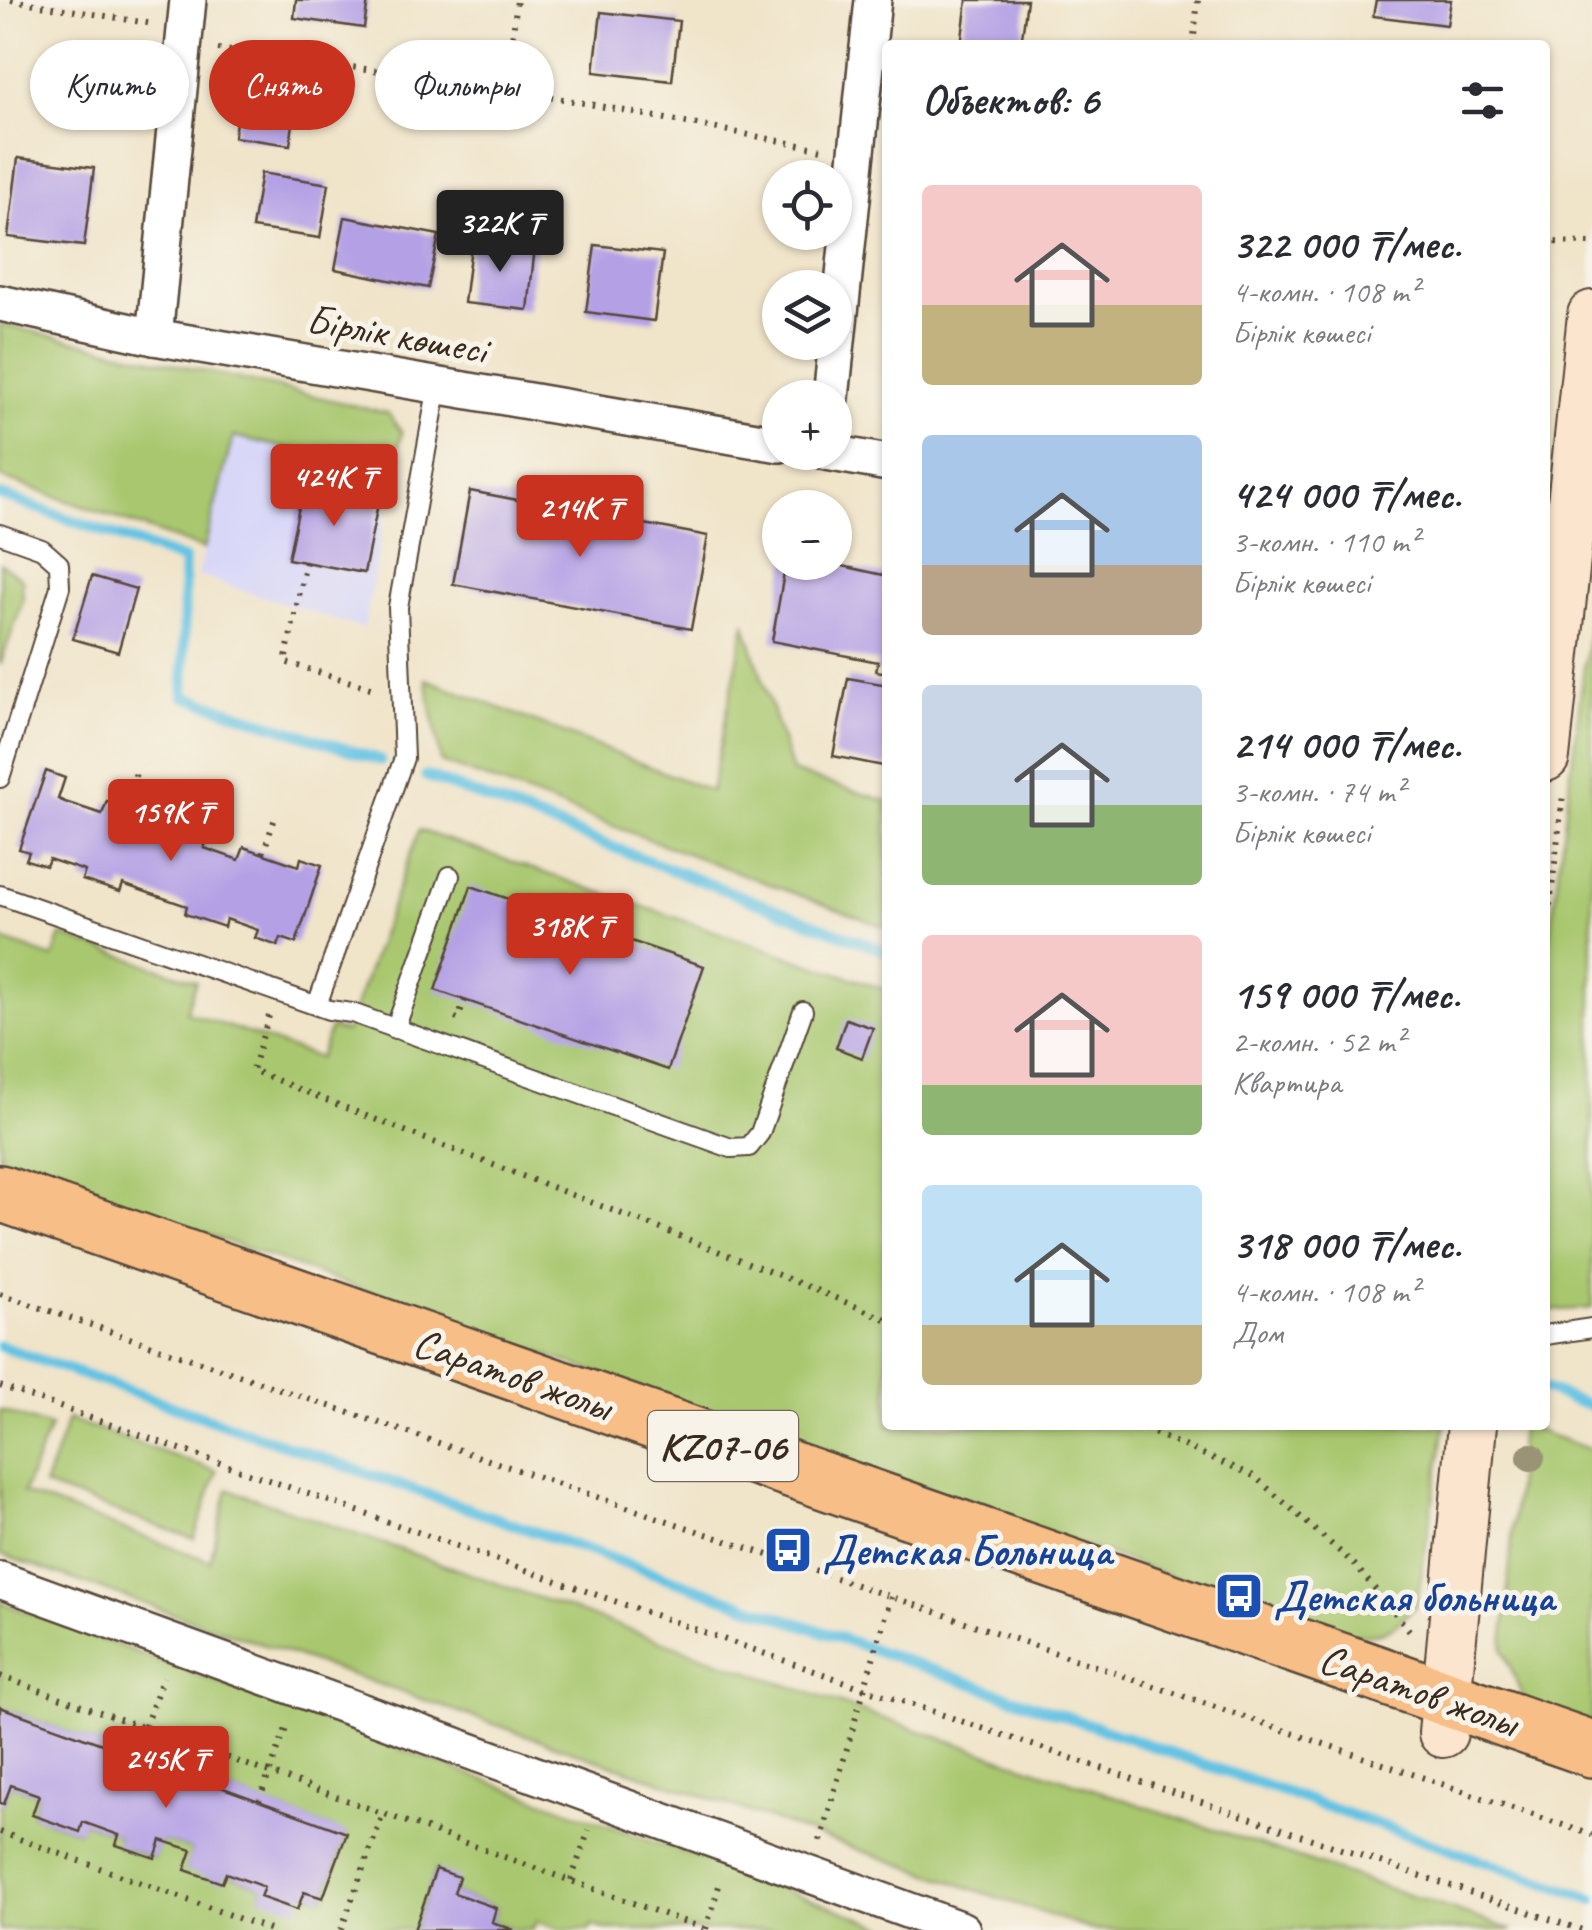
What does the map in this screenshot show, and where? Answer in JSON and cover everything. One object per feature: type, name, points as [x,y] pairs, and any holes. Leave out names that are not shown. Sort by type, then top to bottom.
[{"type":"main road","points":[[1550,710],[1592,315]]},
{"type":"main road","name":"Саратов жолы","points":[[0,1194],[1444,1716],[1592,1785]]},
{"type":"main road","name":"Саратов жолы","points":[[0,1230],[1444,1716],[1592,1749]]},
{"type":"main road","points":[[1444,1716],[1472,1430]]},
{"type":"street","points":[[833,380],[873,0]]},
{"type":"street","points":[[154,337],[185,24]]},
{"type":"street","name":"Бірлік көшесі","points":[[0,303],[154,337],[762,441]]},
{"type":"street","points":[[852,457],[882,462]]},
{"type":"street","points":[[0,1580],[962,1930]]},
{"type":"lane","points":[[317,1005],[403,765],[398,607],[438,385]]},
{"type":"lane","points":[[0,534],[42,549],[58,564],[60,587],[0,778]]},
{"type":"lane","points":[[394,1029],[450,876]]},
{"type":"lane","points":[[0,896],[317,1005],[352,1013],[741,1149],[760,1134],[803,1011]]},
{"type":"lane","points":[[1550,1334],[1592,1328]]},
{"type":"path","points":[[12,0],[185,24],[375,62]]},
{"type":"path","points":[[511,40],[516,0]]},
{"type":"path","points":[[1194,40],[1198,0]]},
{"type":"path","points":[[554,97],[857,155]]},
{"type":"path","points":[[1550,242],[1592,243]]},
{"type":"path","points":[[306,562],[284,662],[402,698]]},
{"type":"path","points":[[124,806],[136,772]]},
{"type":"path","points":[[263,853],[275,818]]},
{"type":"path","points":[[277,991],[252,1070],[742,1258],[882,1317]]},
{"type":"path","points":[[443,1014],[458,1019],[464,1000]]},
{"type":"path","points":[[0,1294],[1592,1834]]},
{"type":"path","points":[[0,1386],[863,1688],[1582,1930]]},
{"type":"path","points":[[1147,1430],[1254,1476],[1354,1564],[1410,1631]]},
{"type":"path","points":[[811,1876],[891,1597]]},
{"type":"path","points":[[134,1756],[175,1644]]},
{"type":"path","points":[[0,1676],[706,1930],[732,1846]]},
{"type":"path","points":[[259,1802],[300,1690]]},
{"type":"path","points":[[571,1880],[599,1800]]},
{"type":"path","points":[[341,1930],[383,1814]]},
{"type":"path","points":[[0,1832],[271,1930]]},
{"type":"shaded area","points":[[233,436],[393,472],[364,629],[198,576]]},
{"type":"green space","points":[[0,324],[388,413],[402,432],[393,472],[233,436],[204,549],[0,477]]},
{"type":"green space","points":[[0,563],[22,579],[23,600],[0,666]]},
{"type":"green space","points":[[1592,605],[1592,1308],[1550,1311],[1550,936]]},
{"type":"green space","points":[[745,624],[792,772],[882,799],[882,926],[441,762],[426,679],[711,791]]},
{"type":"green space","points":[[419,830],[882,988],[882,1430],[1444,1430],[1417,1603],[1388,1630],[1330,1633],[0,1161],[0,939],[53,958],[61,935],[196,981],[186,1012],[319,1058],[330,1028],[346,1032]]},
{"type":"green space","points":[[0,1410],[50,1427],[23,1493],[210,1561],[228,1489],[858,1710],[1513,1930],[1092,1930],[0,1554]]},
{"type":"green space","points":[[68,1419],[217,1471],[194,1539],[44,1486]]},
{"type":"green space","points":[[1521,1430],[1535,1430],[1592,1450],[1592,1725],[1525,1702],[1503,1649]]},
{"type":"green space","points":[[0,1602],[894,1930],[607,1930],[592,1925],[590,1930],[561,1930],[536,1921],[533,1930],[516,1930],[492,1922],[496,1908],[454,1893],[436,1869],[414,1930],[0,1930],[0,1803],[4,1803],[11,1785],[39,1795],[32,1815],[79,1832],[83,1822],[119,1835],[117,1845],[154,1858],[161,1840],[192,1850],[186,1870],[226,1873],[264,1887],[261,1897],[304,1892],[324,1898],[347,1834],[0,1707]]},
{"type":"building","points":[[296,0],[368,0],[364,28],[294,18]]},
{"type":"building","points":[[967,0],[1027,0],[1022,40],[962,40]]},
{"type":"building","points":[[1376,0],[1451,0],[1447,25],[1373,16]]},
{"type":"building","points":[[601,12],[679,21],[672,81],[594,72]]},
{"type":"building","points":[[235,130],[292,130],[290,145],[234,137]]},
{"type":"building","points":[[18,158],[94,168],[84,246],[8,237]]},
{"type":"building","points":[[261,173],[329,184],[320,238],[252,228]]},
{"type":"building","points":[[345,217],[439,235],[428,288],[335,269]]},
{"type":"building","points":[[472,239],[535,247],[528,310],[464,303]]},
{"type":"building","points":[[595,245],[663,253],[654,321],[586,312]]},
{"type":"building","points":[[304,483],[379,499],[364,573],[288,559]]},
{"type":"building","points":[[470,491],[708,536],[691,629],[453,584]]},
{"type":"building","points":[[852,568],[882,575],[882,672],[876,671],[878,662],[772,641],[783,580],[852,580]]},
{"type":"building","points":[[92,576],[136,589],[118,652],[73,639]]},
{"type":"building","points":[[848,678],[882,684],[882,766],[833,756]]},
{"type":"building","points":[[46,771],[65,778],[58,799],[65,802],[102,814],[107,801],[160,819],[163,811],[205,825],[202,833],[208,835],[204,848],[239,860],[244,847],[299,866],[301,858],[322,865],[296,943],[281,938],[278,946],[255,938],[258,930],[226,919],[224,927],[185,914],[187,906],[123,884],[120,892],[82,880],[85,871],[49,859],[46,866],[26,860],[29,852],[19,849]]},
{"type":"building","points":[[471,886],[704,966],[668,1070],[435,990]]},
{"type":"building","points":[[846,1019],[873,1028],[862,1058],[836,1048]]},
{"type":"building","points":[[0,1707],[347,1833],[323,1898],[304,1892],[297,1910],[260,1897],[264,1887],[226,1873],[222,1883],[185,1870],[192,1850],[161,1840],[155,1858],[116,1845],[119,1835],[83,1822],[80,1832],[32,1815],[39,1795],[11,1785],[4,1804],[0,1803]]},
{"type":"building","points":[[436,1869],[459,1877],[454,1893],[496,1908],[492,1922],[514,1930],[414,1930]]},
{"type":"waterway","points":[[0,495],[184,560],[184,696],[380,760]]},
{"type":"waterway","points":[[426,776],[882,950]]},
{"type":"waterway","points":[[0,1346],[1592,1899]]},
{"type":"waterway","points":[[1550,1391],[1592,1407]]},
{"type":"place","name":"Детская Больница","points":[[788,1550]]},
{"type":"place","name":"Детская больница","points":[[1239,1596]]}]
